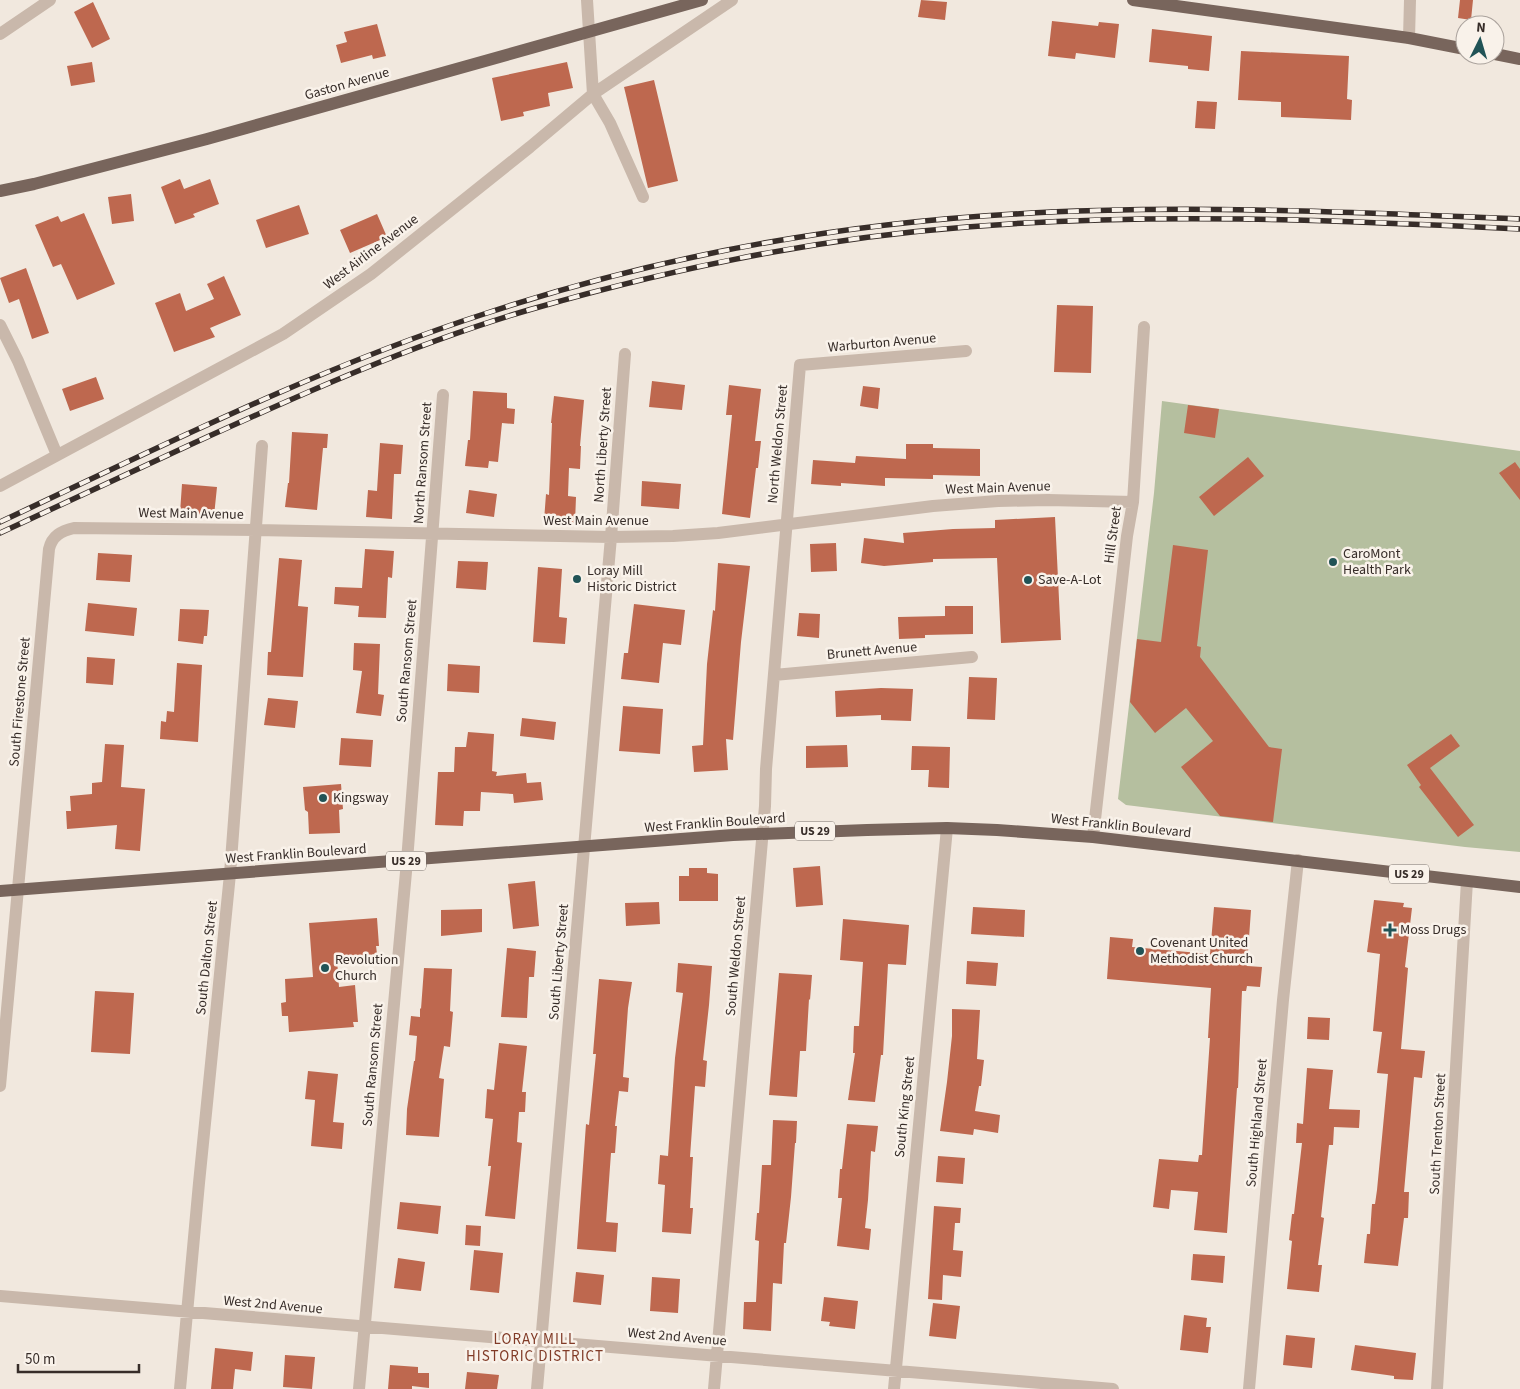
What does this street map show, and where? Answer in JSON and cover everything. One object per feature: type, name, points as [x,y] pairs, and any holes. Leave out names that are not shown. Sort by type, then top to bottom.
[{"type":"main road","name":"Gaston Avenue","points":[[0,191],[207,139],[702,0]]},
{"type":"main road","points":[[1132,0],[1409,38],[1455,47]]},
{"type":"main road","points":[[1505,56],[1520,59]]},
{"type":"main road","name":"West Franklin Boulevard","points":[[0,891],[762,834],[948,828],[1093,837],[1520,887]]},
{"type":"street","points":[[0,34],[50,0]]},
{"type":"street","points":[[587,0],[593,94],[610,122],[643,197]]},
{"type":"street","name":"West Airline Avenue","points":[[0,486],[299,323],[371,274],[593,94],[732,0]]},
{"type":"street","points":[[1409,38],[1410,0]]},
{"type":"street","points":[[0,326],[18,361],[57,455]]},
{"type":"street","name":"Hill Street","points":[[1093,837],[1126,546],[1133,502],[1144,327]]},
{"type":"street","name":"Warburton Avenue","points":[[800,365],[966,351]]},
{"type":"street","name":"North Liberty Street","points":[[611,537],[625,354]]},
{"type":"street","name":"North Weldon Street","points":[[786,525],[800,365]]},
{"type":"street","name":"North Ransom Street","points":[[432,534],[443,394]]},
{"type":"street","name":"South Dalton Street","points":[[180,1389],[230,874],[262,446]]},
{"type":"street","name":"West Main Avenue","points":[[58,534],[74,528],[611,537],[673,536],[718,533],[933,506],[1048,500],[1133,502]]},
{"type":"street","name":"South Weldon Street","points":[[714,1389],[762,834],[786,525]]},
{"type":"street","name":"South Firestone Street","points":[[0,1086],[49,549],[53,539],[58,534]]},
{"type":"street","name":"South Ransom Street","points":[[359,1389],[407,861],[432,534]]},
{"type":"street","name":"South Liberty Street","points":[[537,1389],[611,537]]},
{"type":"street","name":"Brunett Avenue","points":[[774,675],[972,657]]},
{"type":"street","name":"South King Street","points":[[894,1389],[948,828]]},
{"type":"street","name":"South Highland Street","points":[[1249,1389],[1282,1000],[1298,860]]},
{"type":"street","name":"South Trenton Street","points":[[1437,1389],[1467,881]]},
{"type":"street","name":"West 2nd Avenue","points":[[0,1296],[895,1371],[1075,1388],[1113,1389]]},
{"type":"green space","name":"CaroMont Health Park","points":[[1162,401],[1520,451],[1520,852],[1465,847],[1126,805],[1118,799],[1154,493]]},
{"type":"building","points":[[921,0],[947,2],[945,20],[918,17]]},
{"type":"building","points":[[1460,0],[1473,0],[1472,15],[1458,15]]},
{"type":"building","points":[[93,2],[110,39],[92,48],[74,12]]},
{"type":"building","points":[[1052,21],[1098,26],[1099,22],[1119,24],[1115,58],[1076,53],[1075,59],[1048,56]]},
{"type":"building","points":[[377,24],[386,56],[373,59],[372,55],[341,63],[336,45],[347,42],[344,32]]},
{"type":"building","points":[[1152,29],[1212,36],[1209,71],[1188,69],[1188,66],[1149,62]]},
{"type":"building","points":[[1241,51],[1349,56],[1347,99],[1352,100],[1351,120],[1281,117],[1281,102],[1238,100]]},
{"type":"building","points":[[92,62],[95,82],[71,86],[67,66]]},
{"type":"building","points":[[567,62],[573,88],[548,93],[550,106],[523,112],[524,116],[501,121],[492,78]]},
{"type":"building","points":[[654,80],[678,181],[648,188],[624,87]]},
{"type":"building","points":[[1197,101],[1217,102],[1215,129],[1195,128]]},
{"type":"building","points":[[180,179],[184,189],[210,179],[219,204],[193,214],[195,217],[175,224],[161,187]]},
{"type":"building","points":[[131,194],[134,221],[112,224],[108,197]]},
{"type":"building","points":[[299,205],[309,234],[266,248],[256,220]]},
{"type":"building","points":[[84,213],[115,284],[77,300],[61,264],[53,267],[35,225],[58,216],[61,222]]},
{"type":"building","points":[[377,214],[387,237],[350,253],[340,230]]},
{"type":"building","points":[[26,268],[49,333],[32,339],[19,299],[9,303],[0,278]]},
{"type":"building","points":[[224,276],[241,315],[210,328],[215,337],[174,352],[155,303],[180,293],[186,311],[214,299],[207,284]]},
{"type":"building","points":[[1057,305],[1093,306],[1091,373],[1054,372]]},
{"type":"building","points":[[96,377],[104,399],[70,411],[62,389]]},
{"type":"building","points":[[652,381],[685,385],[682,410],[649,407]]},
{"type":"building","points":[[729,385],[761,389],[755,441],[761,441],[750,518],[722,514],[732,415],[726,415]]},
{"type":"building","points":[[863,386],[880,388],[878,409],[860,406]]},
{"type":"building","points":[[473,391],[507,393],[507,408],[515,409],[514,424],[502,423],[498,462],[489,461],[488,468],[465,466],[468,440],[470,440]]},
{"type":"building","points":[[554,396],[584,400],[580,469],[569,468],[568,496],[576,497],[575,523],[544,521],[546,494],[549,495],[551,423]]},
{"type":"building","points":[[1188,405],[1219,409],[1215,438],[1184,433]]},
{"type":"building","points":[[292,432],[328,434],[327,448],[323,448],[317,510],[285,507],[289,483]]},
{"type":"building","points":[[380,443],[403,445],[401,474],[394,474],[392,519],[366,517],[368,490],[377,491]]},
{"type":"building","points":[[906,444],[933,444],[933,448],[980,449],[980,476],[933,475],[933,479],[885,478],[885,486],[841,483],[841,486],[811,484],[813,460],[855,463],[856,456],[906,459]]},
{"type":"building","points":[[1248,457],[1264,476],[1214,516],[1199,497]]},
{"type":"building","points":[[1515,462],[1520,469],[1520,500],[1499,473]]},
{"type":"building","points":[[642,481],[681,484],[679,509],[641,506]]},
{"type":"building","points":[[182,484],[217,487],[214,516],[180,513]]},
{"type":"building","points":[[469,490],[497,494],[494,517],[466,513]]},
{"type":"building","name":"Save-A-Lot","points":[[1055,517],[1061,640],[1001,643],[997,558],[933,559],[933,562],[884,566],[861,563],[864,538],[904,543],[903,533],[995,528],[995,520]]},
{"type":"building","points":[[836,543],[837,571],[811,572],[810,544]]},
{"type":"building","points":[[1173,545],[1208,550],[1197,646],[1201,647],[1200,657],[1269,747],[1282,749],[1273,822],[1220,816],[1181,767],[1213,741],[1186,708],[1155,733],[1130,702],[1137,639],[1161,642]]},
{"type":"building","points":[[365,549],[394,551],[392,578],[388,577],[386,618],[358,617],[359,606],[334,604],[335,587],[362,588]]},
{"type":"building","points":[[98,553],[132,555],[130,582],[96,580]]},
{"type":"building","points":[[279,558],[302,560],[298,606],[308,607],[303,677],[267,675],[268,652],[271,652]]},
{"type":"building","points":[[458,561],[488,562],[486,590],[456,588]]},
{"type":"building","points":[[718,563],[750,566],[741,642],[733,740],[726,739],[728,770],[694,772],[692,746],[703,745],[707,664],[713,610],[715,611]]},
{"type":"building","points":[[538,567],[562,569],[559,617],[567,618],[565,644],[533,642]]},
{"type":"building","points":[[88,603],[137,608],[134,636],[85,631]]},
{"type":"building","points":[[634,604],[685,610],[681,645],[663,643],[659,683],[621,679],[624,653],[628,653]]},
{"type":"building","points":[[945,606],[973,606],[973,634],[925,635],[925,638],[899,639],[898,617],[945,616]]},
{"type":"building","points":[[180,609],[209,610],[207,636],[204,636],[203,644],[178,641]]},
{"type":"building","points":[[799,613],[820,614],[819,638],[797,636]]},
{"type":"building","points":[[354,643],[380,644],[378,694],[384,695],[381,716],[356,713],[362,671],[353,670]]},
{"type":"building","points":[[87,657],[115,659],[113,685],[86,683]]},
{"type":"building","points":[[177,663],[202,665],[198,742],[160,739],[161,721],[166,722],[167,711],[174,712]]},
{"type":"building","points":[[448,664],[480,666],[479,693],[447,691]]},
{"type":"building","points":[[969,677],[997,678],[995,720],[967,719]]},
{"type":"building","points":[[881,688],[913,689],[911,721],[881,720],[881,715],[836,717],[835,691]]},
{"type":"building","points":[[268,698],[298,701],[295,728],[264,725]]},
{"type":"building","points":[[623,706],[663,709],[660,754],[619,751]]},
{"type":"building","points":[[522,718],[556,722],[554,740],[520,736]]},
{"type":"building","points":[[468,732],[494,734],[492,771],[497,772],[496,776],[526,773],[527,783],[541,782],[543,800],[514,803],[513,794],[481,792],[480,811],[464,811],[463,826],[435,825],[438,772],[454,772],[455,747],[466,747]]},
{"type":"building","points":[[1451,734],[1460,746],[1430,768],[1474,825],[1458,837],[1419,787],[1421,785],[1407,765]]},
{"type":"building","points":[[341,738],[373,740],[371,767],[339,765]]},
{"type":"building","points":[[105,744],[124,745],[121,787],[145,789],[140,851],[115,849],[117,825],[67,829],[66,811],[71,811],[70,796],[92,794],[92,783],[102,782]]},
{"type":"building","points":[[847,745],[848,767],[806,768],[806,746]]},
{"type":"building","points":[[912,746],[950,747],[949,788],[928,787],[929,770],[911,770]]},
{"type":"building","points":[[341,784],[343,809],[339,810],[340,833],[309,834],[308,812],[305,810],[303,787]]},
{"type":"building","points":[[820,866],[823,905],[796,907],[793,868]]},
{"type":"building","points":[[689,868],[707,868],[707,873],[718,874],[718,901],[679,901],[679,876],[689,876]]},
{"type":"building","points":[[535,881],[539,926],[513,929],[508,884]]},
{"type":"building","points":[[1374,900],[1404,903],[1403,907],[1412,908],[1405,967],[1408,968],[1401,1049],[1425,1051],[1422,1078],[1414,1077],[1404,1192],[1409,1192],[1408,1218],[1404,1218],[1398,1266],[1364,1263],[1367,1234],[1370,1234],[1372,1204],[1375,1204],[1377,1190],[1388,1074],[1377,1073],[1382,1032],[1373,1031],[1380,954],[1367,952]]},
{"type":"building","points":[[659,902],[660,924],[626,926],[625,903]]},
{"type":"building","points":[[973,907],[1025,910],[1024,937],[971,934]]},
{"type":"building","points":[[1214,907],[1251,910],[1247,966],[1262,967],[1260,987],[1247,986],[1246,991],[1242,991],[1238,1088],[1227,1233],[1194,1230],[1198,1192],[1171,1190],[1169,1209],[1153,1207],[1159,1159],[1198,1162],[1199,1155],[1202,1155],[1210,1038],[1208,1038],[1211,988],[1107,979],[1110,937],[1133,939],[1132,947],[1210,954]]},
{"type":"building","points":[[482,909],[482,932],[441,936],[441,910]]},
{"type":"building","name":"Revolution Church","points":[[377,918],[379,946],[376,946],[377,954],[337,959],[339,987],[355,985],[358,1022],[353,1022],[354,1027],[289,1032],[288,1016],[282,1016],[281,1003],[286,1002],[285,979],[313,977],[309,923]]},
{"type":"building","points":[[843,919],[909,925],[906,965],[888,964],[883,1055],[881,1055],[875,1102],[848,1100],[855,1053],[853,1053],[854,1026],[859,1026],[863,962],[840,960]]},
{"type":"building","points":[[507,948],[536,951],[534,977],[529,977],[527,1018],[501,1017]]},
{"type":"building","points":[[967,961],[998,963],[996,986],[966,984]]},
{"type":"building","points":[[678,963],[712,966],[703,1060],[707,1061],[705,1087],[695,1086],[690,1157],[693,1157],[690,1208],[693,1208],[691,1234],[662,1232],[665,1185],[658,1184],[660,1155],[668,1156],[675,1058],[683,993],[676,992]]},
{"type":"building","points":[[424,968],[452,969],[450,1011],[453,1012],[450,1047],[444,1046],[439,1078],[444,1079],[439,1137],[406,1135],[407,1109],[417,1036],[409,1035],[411,1016],[420,1017]]},
{"type":"building","points":[[779,973],[812,975],[806,1051],[800,1051],[797,1097],[769,1095]]},
{"type":"building","points":[[599,979],[632,982],[628,1008],[623,1077],[629,1078],[628,1092],[619,1091],[615,1126],[617,1126],[615,1153],[611,1153],[606,1222],[618,1223],[616,1252],[577,1249],[586,1124],[589,1125],[596,1054],[593,1054]]},
{"type":"building","points":[[95,991],[134,993],[130,1054],[91,1052]]},
{"type":"building","points":[[952,1009],[980,1010],[977,1059],[984,1060],[981,1086],[979,1086],[975,1111],[1000,1115],[998,1133],[974,1129],[973,1135],[940,1131],[952,1036]]},
{"type":"building","points":[[1308,1017],[1330,1018],[1329,1040],[1307,1039]]},
{"type":"building","points":[[499,1043],[527,1046],[522,1092],[526,1092],[525,1112],[519,1112],[517,1142],[522,1143],[515,1219],[485,1216],[491,1166],[488,1166],[493,1119],[485,1118],[487,1089],[494,1090]]},
{"type":"building","points":[[1307,1068],[1333,1070],[1329,1109],[1360,1110],[1359,1128],[1334,1127],[1333,1145],[1329,1145],[1321,1217],[1324,1218],[1318,1265],[1322,1265],[1319,1292],[1287,1289],[1292,1241],[1289,1240],[1292,1214],[1294,1214],[1302,1143],[1296,1143],[1297,1123],[1303,1124]]},
{"type":"building","points":[[308,1071],[338,1074],[333,1122],[344,1123],[342,1149],[311,1146],[315,1100],[305,1099]]},
{"type":"building","points":[[773,1120],[797,1121],[791,1197],[786,1243],[784,1243],[782,1284],[773,1283],[771,1331],[743,1329],[744,1302],[756,1302],[759,1241],[755,1240],[757,1213],[759,1213],[762,1165],[771,1165]]},
{"type":"building","points":[[847,1124],[878,1126],[875,1152],[871,1151],[865,1228],[871,1229],[869,1250],[837,1246],[842,1198],[838,1198],[840,1169],[842,1169]]},
{"type":"building","points":[[938,1156],[965,1158],[963,1184],[936,1182]]},
{"type":"building","points":[[400,1202],[441,1206],[438,1234],[397,1229]]},
{"type":"building","points":[[934,1206],[961,1208],[960,1223],[955,1223],[953,1250],[963,1251],[961,1277],[943,1275],[942,1300],[928,1299]]},
{"type":"building","points":[[466,1225],[481,1226],[480,1246],[465,1245]]},
{"type":"building","points":[[474,1250],[503,1253],[499,1293],[470,1290]]},
{"type":"building","points":[[1193,1254],[1225,1256],[1223,1283],[1191,1280]]},
{"type":"building","points":[[398,1258],[425,1262],[421,1291],[394,1288]]},
{"type":"building","points":[[576,1272],[604,1275],[601,1305],[573,1302]]},
{"type":"building","points":[[652,1277],[680,1279],[678,1313],[650,1311]]},
{"type":"building","points":[[824,1297],[858,1301],[855,1329],[829,1326],[830,1322],[821,1321]]},
{"type":"building","points":[[933,1303],[960,1306],[956,1339],[929,1336]]},
{"type":"building","points":[[1184,1315],[1207,1318],[1206,1327],[1211,1327],[1208,1353],[1180,1350]]},
{"type":"building","points":[[1286,1335],[1315,1338],[1312,1368],[1283,1365]]},
{"type":"building","points":[[1355,1345],[1416,1353],[1413,1380],[1394,1379],[1394,1376],[1351,1370]]},
{"type":"building","points":[[215,1348],[253,1352],[251,1371],[235,1369],[233,1389],[211,1389]]},
{"type":"building","points":[[285,1355],[315,1357],[312,1389],[283,1387]]},
{"type":"building","points":[[390,1365],[418,1367],[418,1373],[429,1373],[429,1388],[412,1386],[412,1389],[388,1389]]},
{"type":"building","points":[[467,1372],[499,1375],[497,1389],[465,1389]]},
{"type":"railway","points":[[0,522],[240,410],[301,383],[424,334],[551,293],[616,275],[747,246],[880,226],[947,219],[1077,211],[1267,210],[1520,219]]},
{"type":"railway","points":[[0,533],[277,406],[360,370],[445,337],[488,322],[585,294],[639,280],[747,257],[802,247],[912,232],[1036,222],[1244,219],[1520,229]]},
{"type":"place","name":"CaroMont Health Park","points":[[1333,562]]},
{"type":"place","name":"Loray Mill Historic District","points":[[577,579]]},
{"type":"place","name":"Save-A-Lot","points":[[1028,580]]},
{"type":"place","name":"Kingsway","points":[[323,798]]},
{"type":"place","name":"Moss Drugs","points":[[1390,930]]},
{"type":"place","name":"Covenant United Methodist Church","points":[[1140,951]]},
{"type":"place","name":"Revolution Church","points":[[325,968]]},
{"type":"district","name":"LORAY MILL HISTORIC DISTRICT","points":[[535,1348]]}]
